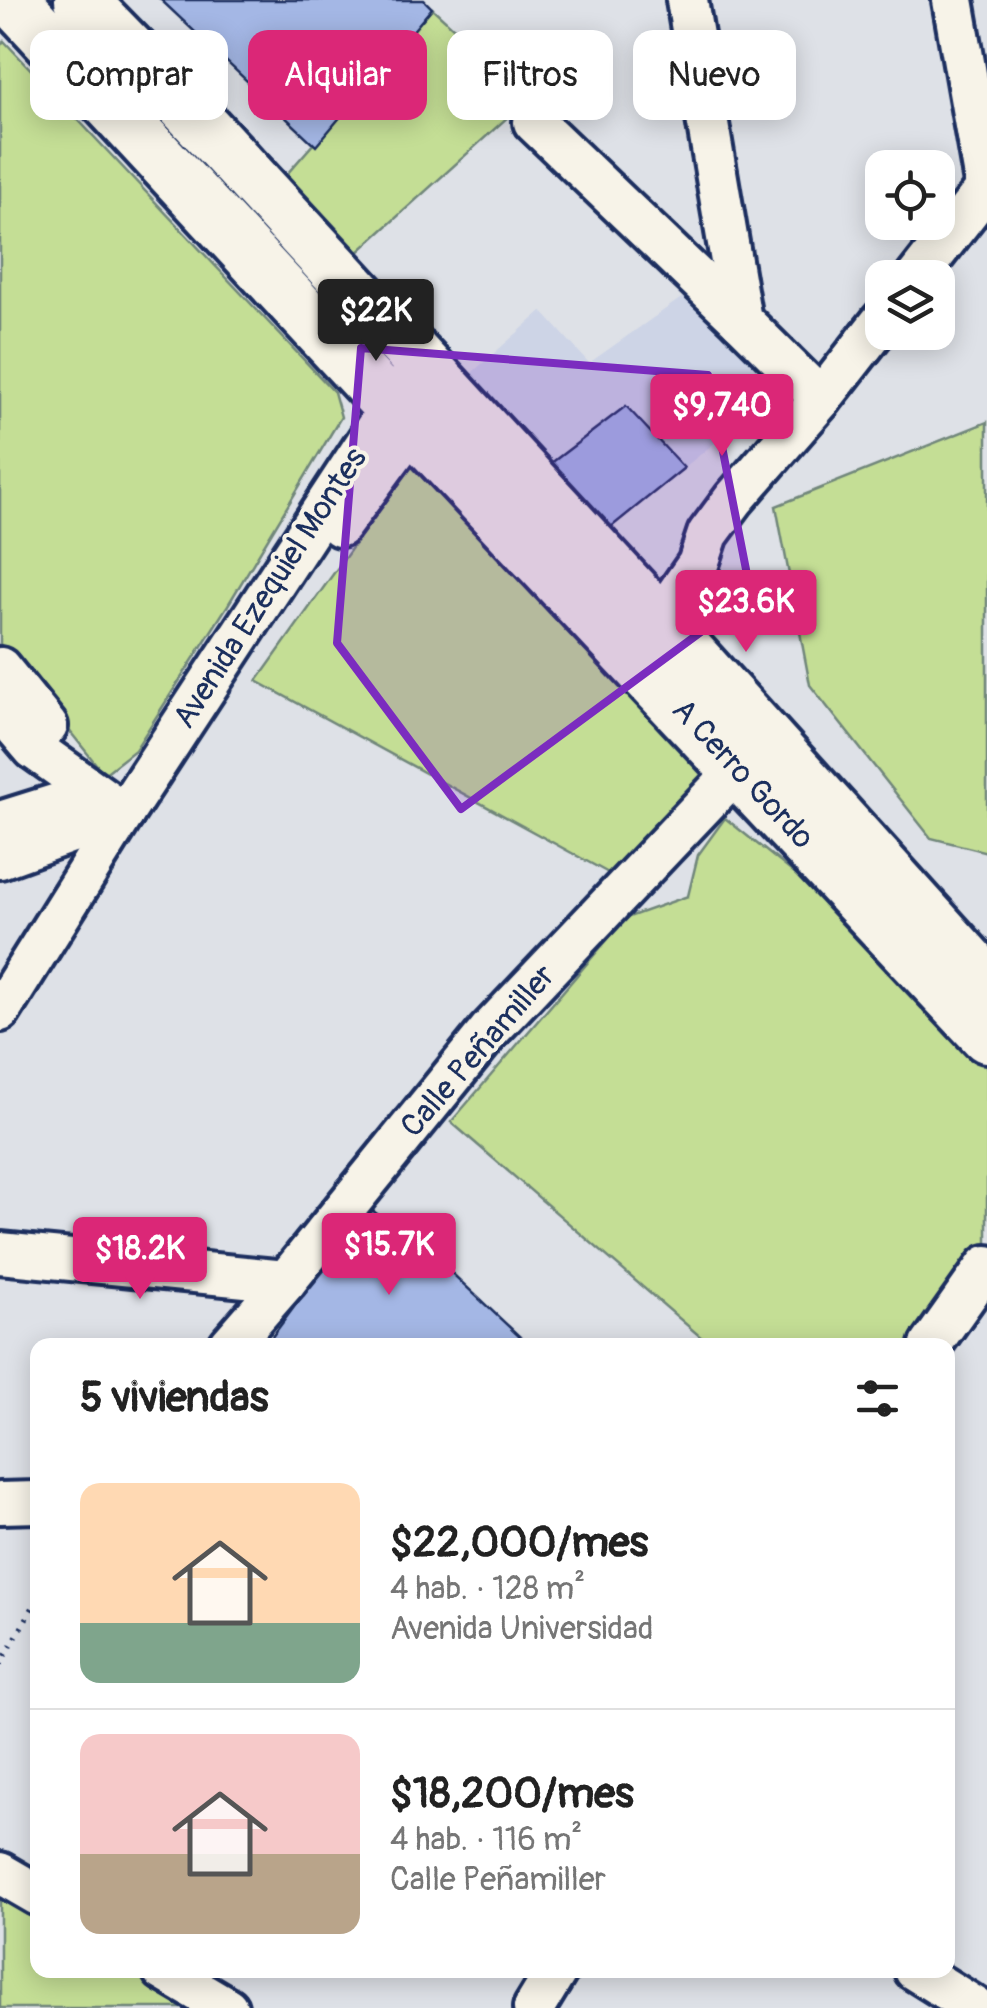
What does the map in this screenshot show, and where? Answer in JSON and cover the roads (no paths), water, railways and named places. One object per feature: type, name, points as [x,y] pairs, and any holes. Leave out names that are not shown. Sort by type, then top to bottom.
[{"type":"main road","points":[[13,0],[210,212],[416,396]]},
{"type":"main road","points":[[81,0],[244,173],[416,396]]},
{"type":"main road","points":[[210,212],[244,173]]},
{"type":"main road","name":"A Cerro Gordo","points":[[416,396],[643,636],[987,982]]},
{"type":"main road","name":"A Cerro Gordo","points":[[643,636],[738,769],[987,1036]]},
{"type":"street","points":[[687,0],[741,320]]},
{"type":"street","points":[[930,260],[987,188],[953,0]]},
{"type":"street","points":[[534,122],[822,399]]},
{"type":"street","points":[[643,636],[698,564],[708,534],[865,343]]},
{"type":"street","name":"Avenida Ezequiel Montes","points":[[0,1011],[124,813],[416,396]]},
{"type":"street","points":[[0,668],[56,737],[79,782]]},
{"type":"street","points":[[0,709],[34,749],[124,813]]},
{"type":"street","name":"Calle Peñamiller","points":[[236,1338],[489,1031],[738,769]]},
{"type":"street","points":[[0,822],[68,800],[124,813]]},
{"type":"street","points":[[0,858],[124,813]]},
{"type":"street","points":[[0,1253],[286,1281]]},
{"type":"street","points":[[936,1338],[987,1266]]},
{"type":"street","points":[[0,1503],[30,1502]]},
{"type":"street","points":[[0,1873],[30,1890]]},
{"type":"street","points":[[176,1978],[227,2008]]},
{"type":"street","points":[[534,2008],[552,1978]]},
{"type":"street","points":[[928,1978],[976,2008]]}]
